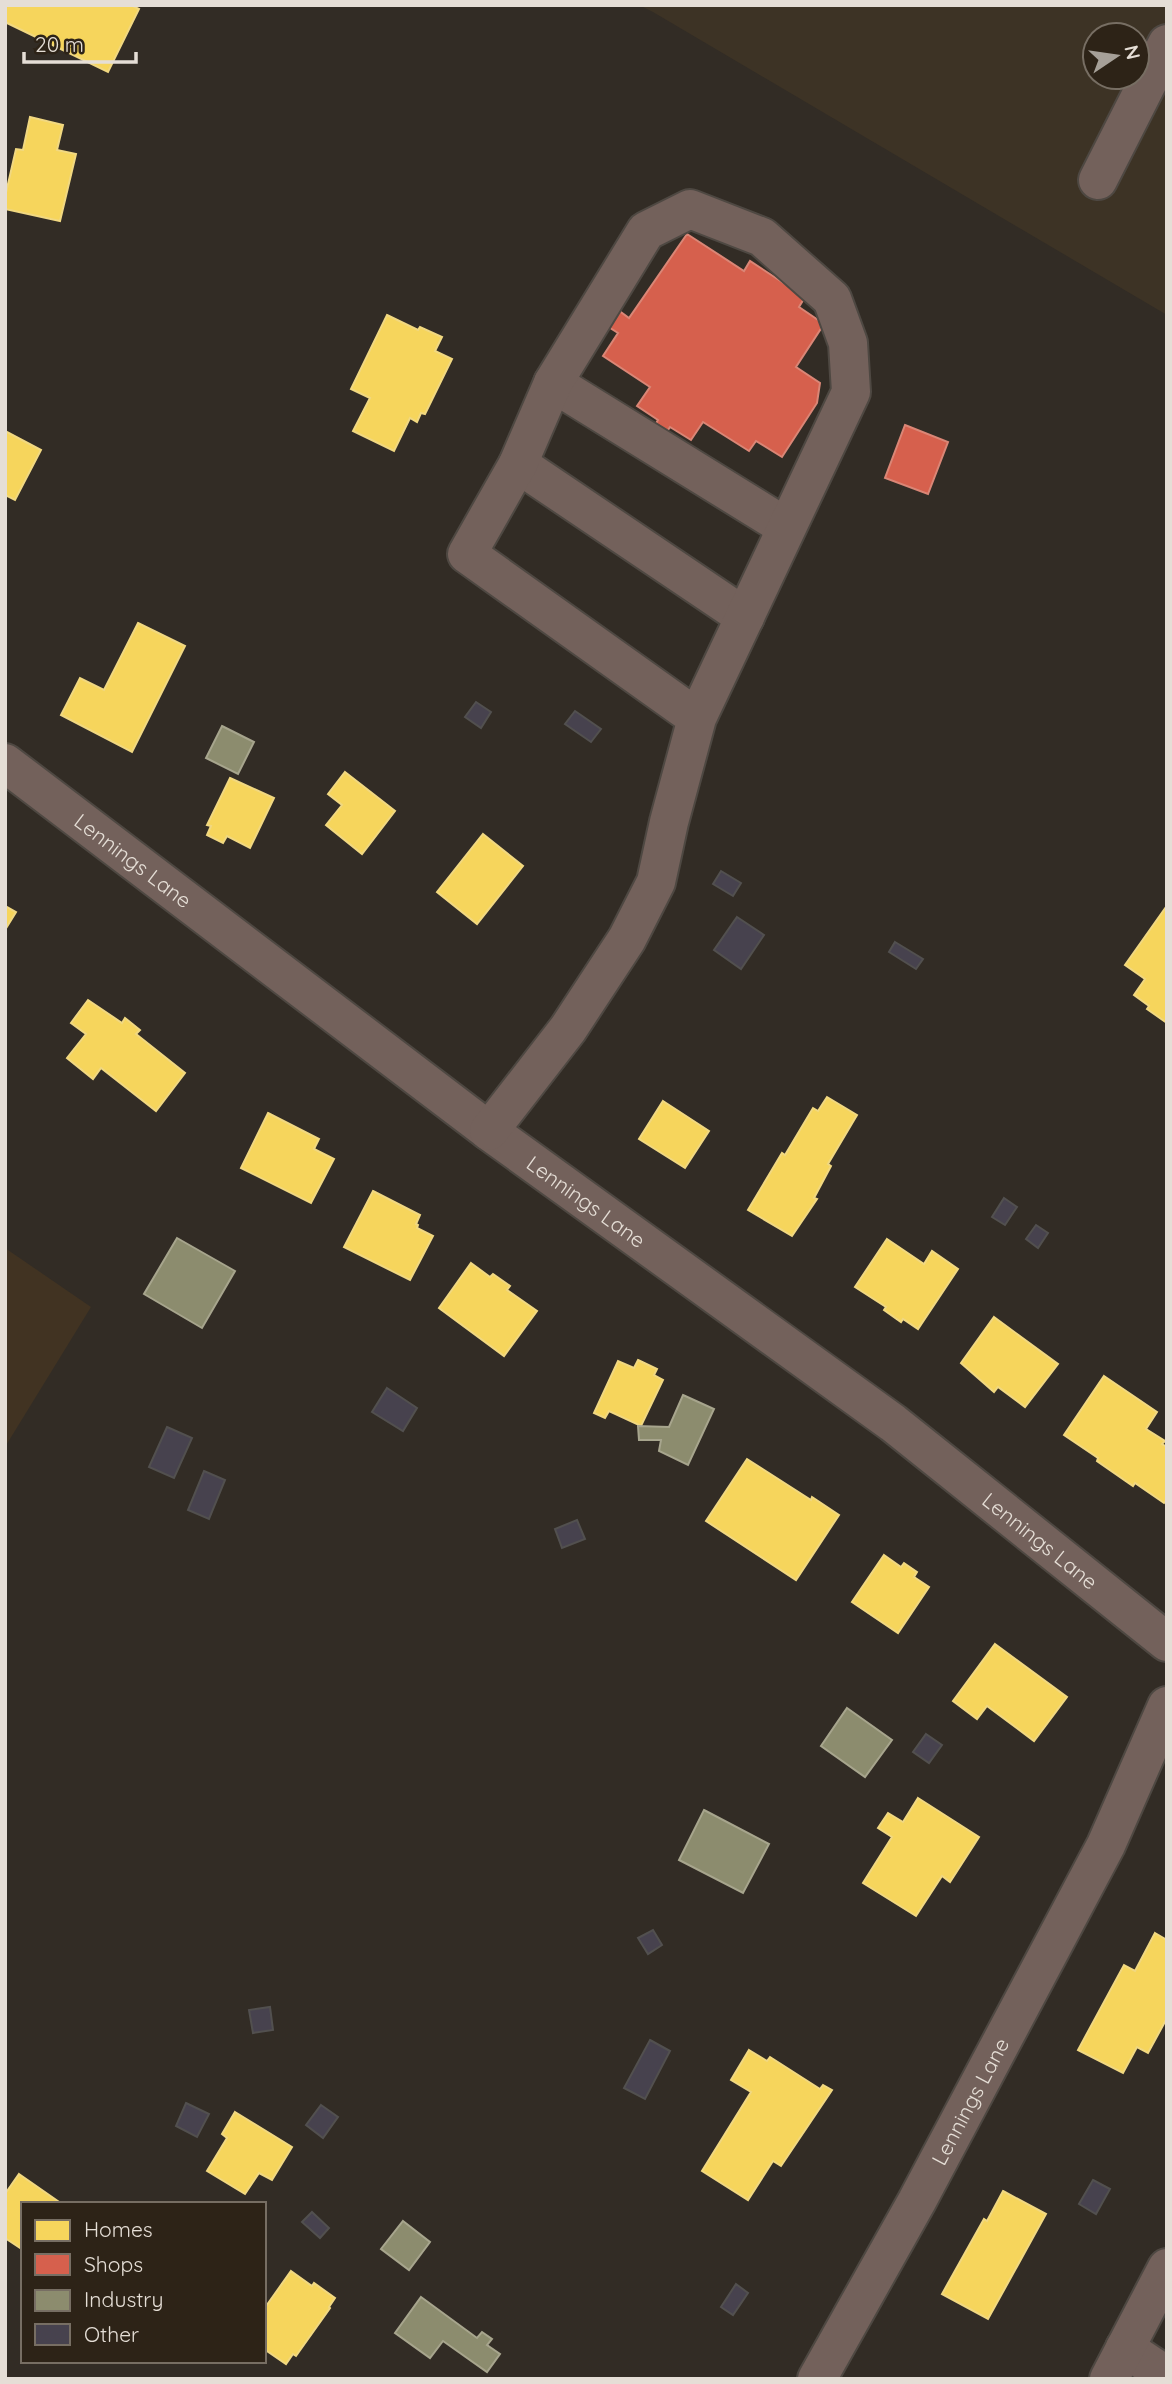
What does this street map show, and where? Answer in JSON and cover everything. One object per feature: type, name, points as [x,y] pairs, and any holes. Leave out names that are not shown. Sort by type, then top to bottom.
[{"type":"street","points":[[1098,180],[1167,44]]},
{"type":"street","points":[[489,1131],[568,1029],[627,939],[656,882],[697,718],[851,392],[848,343],[832,299],[762,237],[690,209],[646,231],[553,383],[518,464],[467,554],[697,718]]},
{"type":"street","points":[[553,383],[786,527]]},
{"type":"street","points":[[518,464],[745,617]]},
{"type":"street","name":"Lennings Lane","points":[[5,763],[489,1131],[893,1423],[1167,1642]]},
{"type":"street","name":"Lennings Lane","points":[[817,2379],[924,2189],[1106,1845],[1167,1706]]},
{"type":"street","points":[[1167,2268],[1117,2363],[1167,2376]]},
{"type":"shaded area","points":[[639,5],[1167,5],[1167,315],[653,12]]},
{"type":"shaded area","points":[[5,1248],[91,1307],[5,1447]]},
{"type":"building: Homes","points":[[5,5],[131,5],[139,9],[108,72],[5,22]]},
{"type":"building: Homes","points":[[30,117],[63,125],[57,150],[76,154],[60,221],[5,209],[5,197],[16,149],[23,150]]},
{"type":"building: Homes","points":[[387,315],[418,330],[420,327],[442,337],[435,351],[452,359],[425,414],[421,413],[417,422],[410,418],[394,451],[353,431],[370,398],[351,389]]},
{"type":"building: Homes","points":[[5,431],[41,450],[15,500],[5,495]]},
{"type":"building: Homes","points":[[138,623],[185,646],[132,752],[61,715],[80,678],[104,690]]},
{"type":"building: Homes","points":[[345,772],[395,811],[362,854],[326,825],[342,805],[328,794]]},
{"type":"building: Homes","points":[[230,778],[274,798],[250,848],[227,836],[223,843],[207,835],[211,826],[207,825]]},
{"type":"building: Homes","points":[[483,834],[523,866],[477,924],[437,892]]},
{"type":"building: Homes","points":[[5,906],[16,912],[5,930]]},
{"type":"building: Homes","points":[[1166,907],[1167,1023],[1147,1009],[1149,1006],[1134,995],[1145,979],[1125,965]]},
{"type":"building: Homes","points":[[88,1000],[122,1023],[125,1018],[140,1030],[136,1034],[185,1073],[156,1111],[101,1068],[93,1079],[67,1058],[86,1034],[71,1023]]},
{"type":"building: Homes","points":[[827,1097],[857,1115],[828,1164],[831,1166],[814,1198],[817,1199],[792,1236],[748,1210],[813,1108],[818,1111]]},
{"type":"building: Homes","points":[[663,1101],[709,1131],[685,1168],[639,1139]]},
{"type":"building: Homes","points":[[268,1113],[319,1139],[314,1149],[334,1159],[311,1203],[241,1168]]},
{"type":"building: Homes","points":[[373,1191],[420,1215],[417,1228],[433,1236],[410,1280],[344,1247]]},
{"type":"building: Homes","points":[[887,1239],[924,1264],[932,1251],[958,1269],[918,1329],[903,1319],[901,1322],[884,1310],[886,1307],[855,1287]]},
{"type":"building: Homes","points":[[471,1263],[490,1277],[493,1274],[510,1286],[507,1290],[537,1311],[504,1356],[439,1308]]},
{"type":"building: Homes","points":[[994,1317],[1058,1364],[1025,1407],[998,1387],[994,1392],[961,1363]]},
{"type":"building: Homes","points":[[638,1360],[657,1369],[654,1375],[663,1380],[641,1426],[609,1411],[605,1418],[594,1413],[618,1361],[634,1368]]},
{"type":"building: Homes","points":[[1104,1376],[1157,1412],[1146,1429],[1165,1441],[1162,1444],[1167,1447],[1167,1499],[1164,1503],[1135,1483],[1133,1486],[1064,1435]]},
{"type":"building: Homes","points":[[747,1459],[839,1515],[796,1580],[706,1521]]},
{"type":"building: Homes","points":[[884,1555],[901,1567],[904,1563],[917,1572],[914,1577],[929,1587],[898,1633],[852,1602]]},
{"type":"building: Homes","points":[[995,1644],[1067,1697],[1034,1741],[987,1706],[977,1719],[953,1701]]},
{"type":"building: Homes","points":[[918,1798],[979,1837],[950,1882],[942,1876],[916,1916],[863,1883],[892,1837],[878,1828],[888,1813],[903,1822]]},
{"type":"building: Homes","points":[[1155,1933],[1167,1940],[1167,2018],[1148,2053],[1137,2047],[1123,2073],[1078,2050],[1124,1965],[1135,1971]]},
{"type":"building: Homes","points":[[749,2050],[767,2061],[770,2057],[820,2089],[823,2085],[832,2090],[781,2166],[773,2161],[748,2200],[702,2171],[751,2092],[731,2080]]},
{"type":"building: Homes","points":[[235,2112],[292,2147],[272,2180],[259,2173],[245,2194],[207,2171],[227,2138],[222,2134]]},
{"type":"building: Homes","points":[[19,2174],[59,2202],[21,2202],[21,2249],[5,2238],[5,2194]]},
{"type":"building: Homes","points":[[1003,2191],[1046,2214],[988,2319],[942,2294]]},
{"type":"building: Homes","points":[[291,2271],[335,2298],[296,2356],[293,2354],[286,2364],[266,2350],[266,2306]]},
{"type":"building: Shops","points":[[687,234],[744,271],[750,261],[805,297],[799,307],[824,324],[796,367],[820,383],[817,403],[782,457],[756,441],[749,451],[703,422],[691,440],[670,427],[666,433],[655,425],[658,420],[637,406],[650,387],[603,356],[618,333],[607,326],[618,310],[629,318]]},
{"type":"building: Shops","points":[[905,425],[948,442],[928,494],[885,478]]},
{"type":"building: Industry","points":[[222,726],[254,742],[238,774],[206,758]]},
{"type":"building: Industry","points":[[177,1238],[235,1271],[202,1328],[144,1294]]},
{"type":"building: Industry","points":[[683,1395],[714,1409],[688,1465],[659,1451],[661,1440],[639,1440],[638,1426],[669,1427]]},
{"type":"building: Industry","points":[[847,1708],[892,1740],[865,1777],[821,1746]]},
{"type":"building: Industry","points":[[704,1810],[769,1844],[743,1893],[679,1860]]},
{"type":"building: Industry","points":[[403,2221],[430,2242],[409,2270],[381,2249]]},
{"type":"building: Industry","points":[[421,2297],[477,2338],[482,2332],[492,2339],[487,2345],[500,2354],[487,2372],[443,2341],[430,2358],[395,2333]]},
{"type":"building: Other","points":[[476,702],[491,712],[481,728],[465,717]]},
{"type":"building: Other","points":[[575,711],[601,729],[591,742],[565,724]]},
{"type":"building: Other","points":[[721,871],[741,883],[733,896],[713,884]]},
{"type":"building: Other","points":[[737,917],[764,935],[741,969],[714,950]]},
{"type":"building: Other","points":[[895,942],[923,959],[916,969],[889,952]]},
{"type":"building: Other","points":[[1004,1198],[1017,1207],[1005,1225],[992,1217]]},
{"type":"building: Other","points":[[1036,1225],[1048,1233],[1038,1248],[1026,1239]]},
{"type":"building: Other","points":[[387,1388],[417,1408],[403,1431],[372,1412]]},
{"type":"building: Other","points":[[167,1427],[192,1438],[174,1478],[149,1467]]},
{"type":"building: Other","points":[[204,1471],[225,1480],[209,1519],[188,1510]]},
{"type":"building: Other","points":[[577,1520],[585,1539],[562,1548],[555,1529]]},
{"type":"building: Other","points":[[926,1734],[942,1745],[929,1763],[913,1752]]},
{"type":"building: Other","points":[[653,1930],[662,1945],[648,1954],[638,1938]]},
{"type":"building: Other","points":[[270,2007],[273,2030],[253,2033],[249,2010]]},
{"type":"building: Other","points":[[650,2040],[670,2051],[645,2099],[624,2088]]},
{"type":"building: Other","points":[[186,2103],[209,2114],[197,2137],[176,2126]]},
{"type":"building: Other","points":[[321,2105],[338,2117],[323,2138],[306,2125]]},
{"type":"building: Other","points":[[1093,2180],[1110,2189],[1096,2214],[1079,2204]]},
{"type":"building: Other","points":[[312,2212],[329,2228],[320,2238],[302,2222]]},
{"type":"building: Other","points":[[736,2284],[748,2293],[733,2315],[721,2307]]}]
